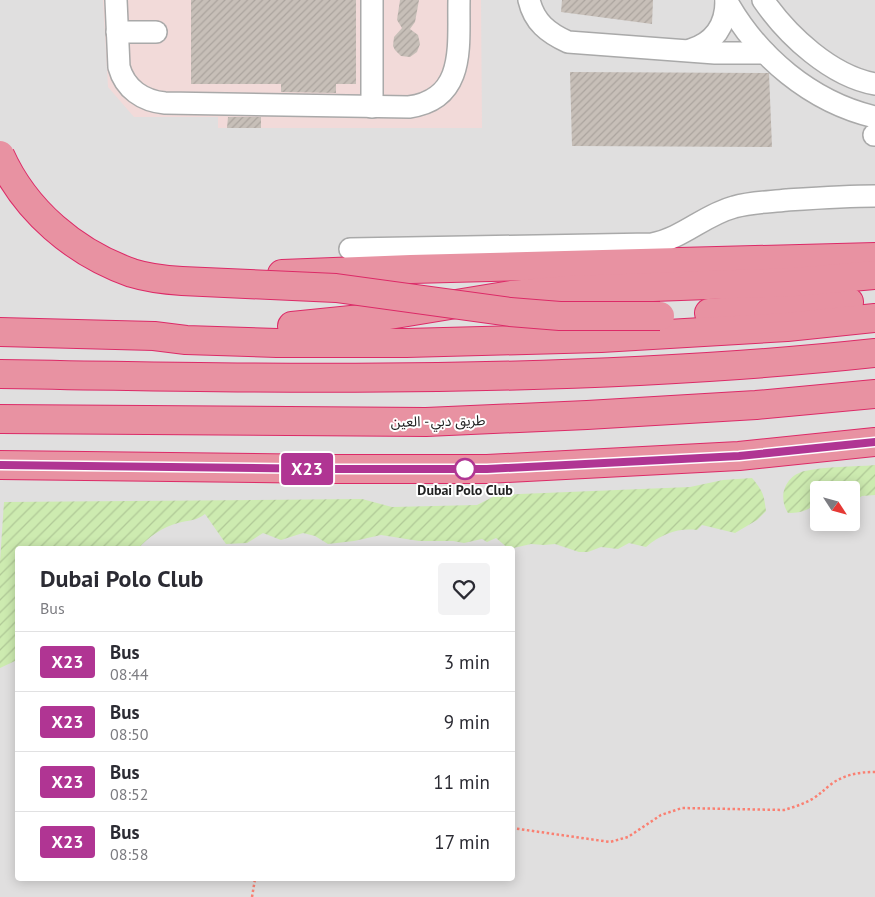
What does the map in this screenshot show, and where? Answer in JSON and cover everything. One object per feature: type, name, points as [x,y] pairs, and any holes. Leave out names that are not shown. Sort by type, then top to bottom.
[{"type":"highway","points":[[0,155],[18,188],[48,222],[84,250],[133,273],[157,279],[336,288],[510,312],[560,316],[660,316],[875,300]]},
{"type":"highway","points":[[201,281],[237,276],[875,257]]},
{"type":"highway","points":[[154,336],[200,330],[330,324],[527,294],[570,290],[795,282],[875,275]]},
{"type":"highway","points":[[0,332],[154,336],[186,340],[277,343],[406,343],[630,336],[787,327],[875,318]]},
{"type":"highway","points":[[0,374],[376,377],[570,374],[817,360],[875,354]]},
{"type":"highway","name":"طريق دبي - العين","points":[[0,419],[426,422],[597,415],[756,405],[875,394]]},
{"type":"highway","points":[[0,465],[487,469],[739,456],[875,442]]},
{"type":"street","points":[[116,0],[118,67],[121,75],[132,90],[139,95],[156,102],[372,107],[418,106],[435,99],[448,86],[456,69],[459,0]]},
{"type":"street","points":[[372,0],[372,107]]},
{"type":"street","points":[[529,0],[531,9],[539,24],[552,35],[568,42],[765,53]]},
{"type":"street","points":[[690,50],[705,44],[718,33],[724,23],[726,0]]},
{"type":"street","points":[[726,0],[746,31],[781,68],[821,96],[843,106],[875,129]]},
{"type":"street","points":[[763,0],[784,27],[815,55],[852,76],[875,84]]},
{"type":"street","points":[[117,32],[156,32]]},
{"type":"street","points":[[350,249],[652,244],[672,239],[719,212],[748,203],[842,196],[875,196]]},
{"type":"path","points":[[515,828],[610,842],[628,837],[652,820],[672,810],[682,808],[784,810],[814,798],[830,785],[848,776],[861,772],[875,772]]},
{"type":"path","points":[[252,897],[256,881]]},
{"type":"shaded area","points":[[0,0],[875,0],[875,897],[0,897]]},
{"type":"shaded area","points":[[103,0],[481,0],[482,128],[218,128],[218,117],[134,117],[108,87]]},
{"type":"green space","points":[[875,465],[875,495],[860,497],[860,481],[810,481],[810,508],[800,512],[788,513],[783,500],[785,487],[788,482],[798,473],[822,468]]},
{"type":"green space","points":[[752,478],[762,493],[766,511],[757,520],[735,533],[702,525],[697,530],[676,531],[664,535],[646,547],[629,543],[618,549],[601,547],[588,552],[579,552],[555,544],[531,544],[515,548],[515,546],[505,546],[496,538],[487,542],[482,539],[464,543],[453,541],[419,541],[381,535],[328,544],[315,536],[303,533],[281,540],[263,533],[247,543],[226,544],[205,514],[161,530],[141,546],[15,546],[15,661],[0,668],[0,562],[4,502],[362,499],[392,507],[477,505],[497,495],[690,487],[723,480]]},
{"type":"building","points":[[191,0],[356,0],[356,84],[336,84],[336,93],[281,92],[281,84],[191,84]]},
{"type":"building","points":[[400,0],[419,0],[415,22],[410,29],[418,35],[420,44],[417,52],[410,57],[401,56],[393,46],[394,37],[402,28],[397,20]]},
{"type":"building","points":[[562,0],[653,0],[652,24],[561,12]]},
{"type":"building","points":[[570,72],[769,73],[772,147],[572,146]]},
{"type":"building","points":[[228,117],[261,117],[261,128],[227,128]]},
{"type":"bus line","name":"X23","points":[[0,465],[487,469],[739,456],[875,442]]},
{"type":"place","name":"Dubai Polo Club","points":[[465,469]]}]
